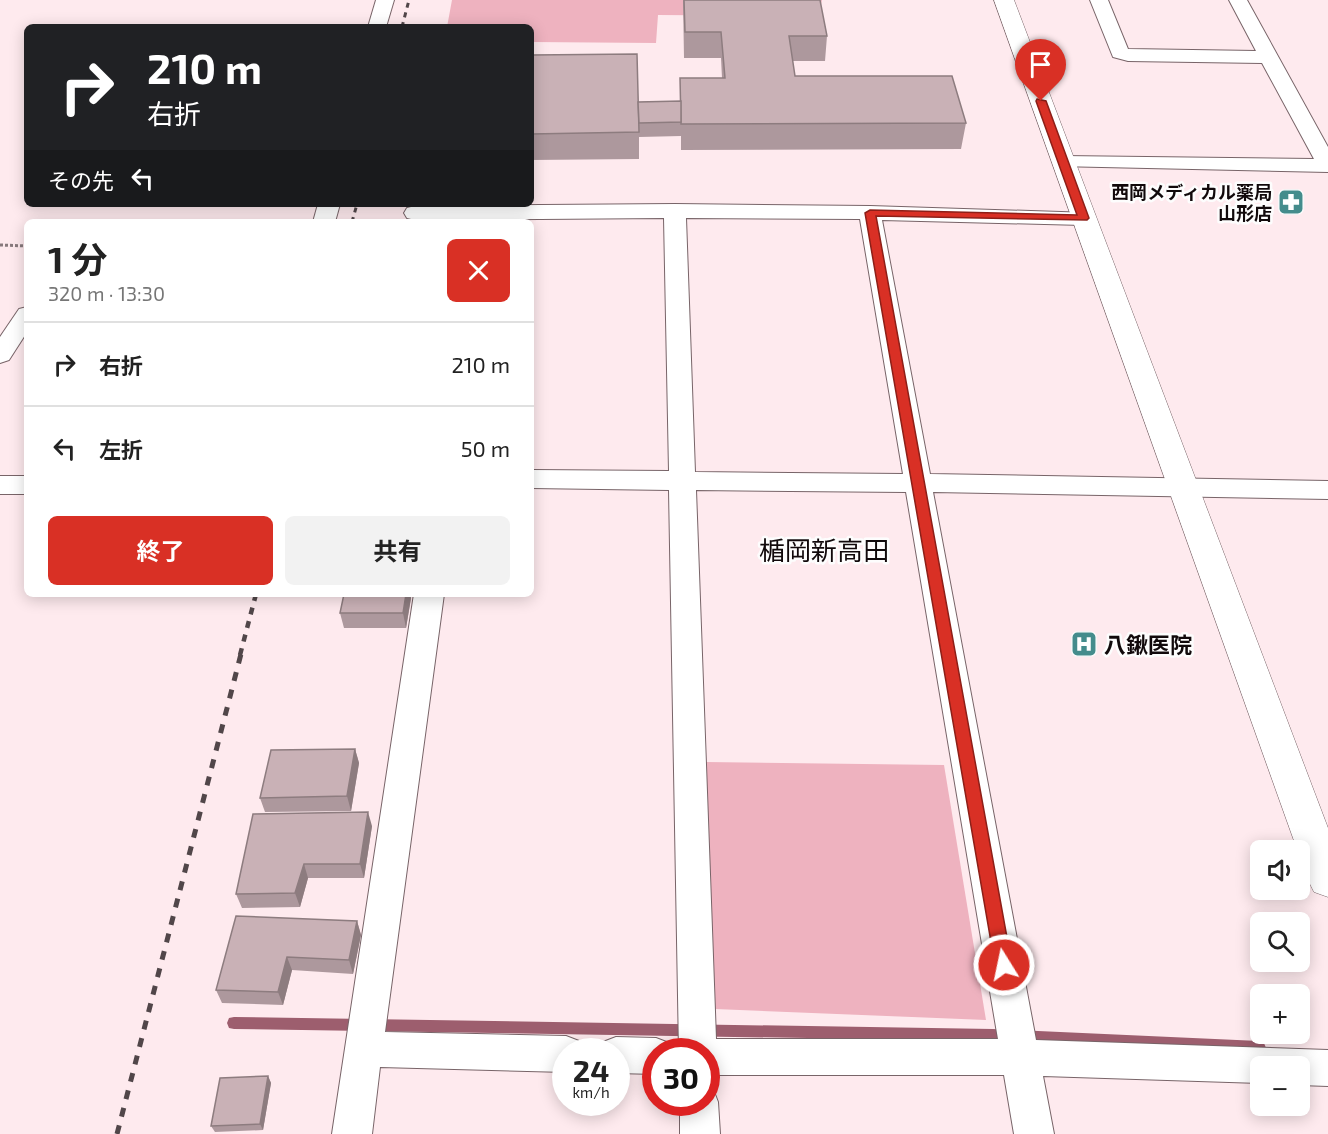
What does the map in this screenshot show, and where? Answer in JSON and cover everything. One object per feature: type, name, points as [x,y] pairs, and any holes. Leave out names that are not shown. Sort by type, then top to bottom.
[{"type":"street","points":[[378,24],[385,0]]},
{"type":"street","points":[[1004,0],[1328,880]]},
{"type":"street","points":[[1099,0],[1120,53],[1269,57]]},
{"type":"street","points":[[1063,162],[1328,166],[1238,0]]},
{"type":"street","points":[[415,213],[485,218],[675,211],[1083,218]]},
{"type":"street","points":[[675,211],[698,1038]]},
{"type":"street","points":[[870,213],[1034,1134]]},
{"type":"street","points":[[0,355],[24,319]]},
{"type":"street","points":[[534,479],[919,482],[1184,486],[1327,491]]},
{"type":"street","points":[[0,485],[24,485]]},
{"type":"street","points":[[352,1134],[429,597]]},
{"type":"street","points":[[364,1049],[552,1054]]},
{"type":"street","points":[[720,1057],[1020,1057],[1250,1065]]},
{"type":"street","points":[[1310,1067],[1328,1068]]},
{"type":"street","points":[[699,1116],[700,1134]]},
{"type":"path","points":[[0,245],[24,246]]},
{"type":"shaded area","points":[[452,0],[822,0],[818,16],[658,15],[656,43],[534,42],[534,24],[448,24]]},
{"type":"shaded area","points":[[706,762],[944,765],[986,1020],[715,1009]]},
{"type":"building","points":[[684,0],[820,0],[827,36],[789,36],[795,76],[952,76],[966,123],[681,124],[680,78],[725,78],[721,32],[685,32]]},
{"type":"building","points":[[637,54],[639,132],[534,134],[534,55]]},
{"type":"building","points":[[681,101],[681,122],[639,123],[638,102]]},
{"type":"building","points":[[343,597],[406,597],[403,613],[340,613]]},
{"type":"building","points":[[355,749],[347,796],[260,798],[271,750]]},
{"type":"building","points":[[368,812],[360,864],[304,864],[295,893],[236,894],[253,814]]},
{"type":"building","points":[[236,916],[357,921],[349,960],[287,957],[278,992],[216,990]]},
{"type":"building","points":[[268,1076],[260,1124],[211,1126],[220,1078]]},
{"type":"waterway","points":[[234,1023],[993,1035],[1259,1048]]},
{"type":"railway","points":[[403,24],[409,0]]},
{"type":"railway","points":[[353,219],[356,207]]},
{"type":"railway","points":[[240,655],[255,597]]},
{"type":"railway","points":[[117,1134],[241,654]]},
{"type":"place","name":"西岡メディカル薬局 山形店","points":[[1291,202]]},
{"type":"place","name":"八鍬医院","points":[[1084,644]]},
{"type":"district","name":"楯岡新高田","points":[[824,549]]},
{"type":"route","points":[[1004,965],[870,213],[1083,218],[1041,101]]}]
